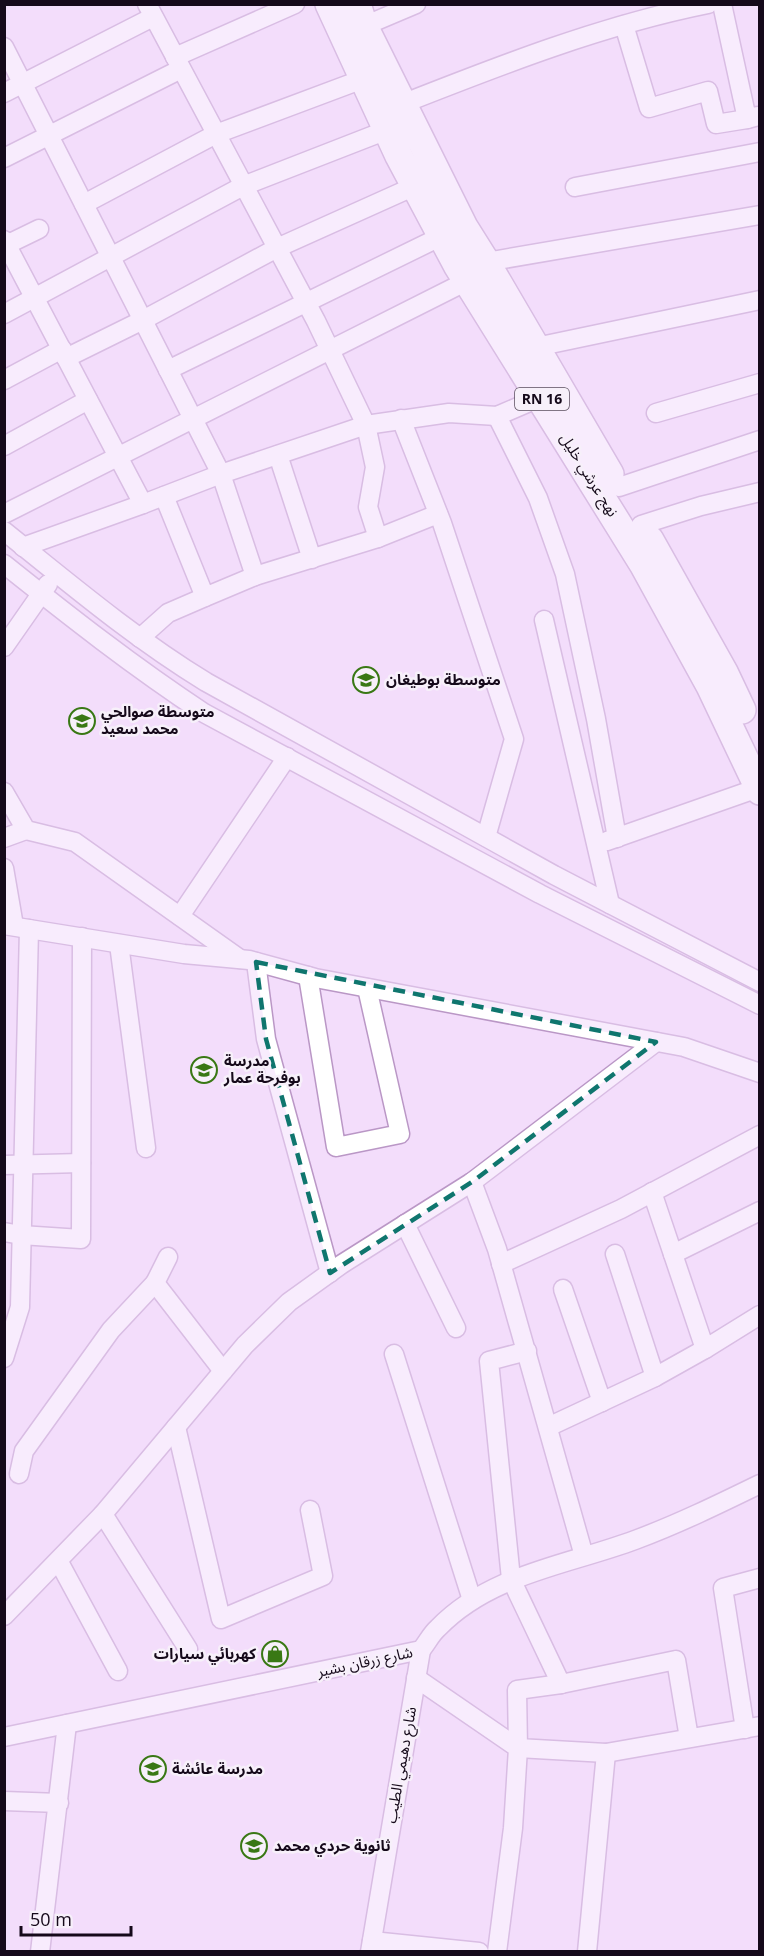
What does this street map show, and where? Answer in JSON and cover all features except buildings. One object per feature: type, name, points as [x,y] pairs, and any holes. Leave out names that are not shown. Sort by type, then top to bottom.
[{"type":"highway","name":"نهج عرشي خليل","points":[[329,4],[387,130],[442,236],[467,281],[644,564],[710,686],[759,789]]},
{"type":"highway","name":"نهج عرشي خليل","points":[[361,15],[402,104],[464,227],[671,575],[724,672],[759,746]]},
{"type":"street","points":[[4,159],[50,136],[178,63],[295,4]]},
{"type":"street","points":[[361,15],[416,4]]},
{"type":"street","points":[[624,25],[649,108],[708,91],[716,124],[753,117],[722,4]]},
{"type":"street","points":[[402,104],[491,69],[624,25],[701,5]]},
{"type":"street","points":[[4,93],[150,11],[277,248],[366,425],[375,467],[368,507],[378,538]]},
{"type":"street","points":[[4,47],[221,474],[255,576]]},
{"type":"street","points":[[84,204],[216,134],[363,79]]},
{"type":"street","points":[[4,314],[243,186],[387,130]]},
{"type":"street","points":[[575,187],[759,152]]},
{"type":"street","points":[[4,380],[143,320],[277,248],[415,186]]},
{"type":"street","points":[[486,262],[759,215]]},
{"type":"street","points":[[39,229],[5,243],[142,504]]},
{"type":"street","points":[[168,370],[442,236]]},
{"type":"street","points":[[4,514],[467,281]]},
{"type":"street","points":[[536,347],[759,300]]},
{"type":"street","points":[[656,413],[759,383]]},
{"type":"street","points":[[23,547],[221,474],[366,425],[401,418],[450,413],[497,416],[541,397]]},
{"type":"street","points":[[4,425],[9,444],[88,400]]},
{"type":"street","points":[[497,416],[538,498],[566,574],[596,719],[617,838]]},
{"type":"street","points":[[401,418],[438,514],[514,739],[486,837]]},
{"type":"street","points":[[619,488],[759,440]]},
{"type":"street","points":[[278,455],[312,559]]},
{"type":"street","points":[[641,525],[701,506],[759,492]]},
{"type":"street","points":[[164,496],[205,597]]},
{"type":"street","points":[[140,638],[168,613],[255,576],[378,538],[438,514]]},
{"type":"street","points":[[4,531],[172,661],[264,715],[486,837],[759,982]]},
{"type":"street","points":[[4,564],[158,683],[204,713],[540,894],[759,1005]]},
{"type":"street","points":[[4,647],[56,573]]},
{"type":"street","points":[[544,620],[610,904]]},
{"type":"street","points":[[180,916],[287,758]]},
{"type":"street","points":[[596,845],[759,789]]},
{"type":"street","points":[[4,792],[26,830]]},
{"type":"street","points":[[4,838],[26,830],[75,842],[180,916],[249,961],[266,1039],[330,1273]]},
{"type":"street","points":[[4,868],[16,927],[23,1165],[13,1234],[20,1307],[4,1358]]},
{"type":"street","points":[[16,927],[119,944],[249,961],[367,988],[684,1047],[759,1073]]},
{"type":"street","points":[[13,1234],[81,1239],[82,937]]},
{"type":"street","points":[[119,944],[146,1148]]},
{"type":"street","points":[[308,976],[336,1147],[400,1134],[367,988]]},
{"type":"street","points":[[4,1616],[59,1562],[103,1514],[245,1345],[290,1302],[330,1273],[472,1182],[656,1042]]},
{"type":"street","points":[[501,1264],[621,1209],[759,1135]]},
{"type":"street","points":[[4,1165],[81,1164]]},
{"type":"street","points":[[472,1182],[501,1264],[584,1556]]},
{"type":"street","points":[[652,1192],[705,1349]]},
{"type":"street","points":[[673,1254],[759,1211]]},
{"type":"street","points":[[405,1224],[456,1328]]},
{"type":"street","points":[[615,1254],[655,1377]]},
{"type":"street","points":[[19,1474],[24,1451],[111,1330],[155,1283],[168,1257]]},
{"type":"street","points":[[155,1283],[223,1371]]},
{"type":"street","points":[[563,1289],[602,1402]]},
{"type":"street","points":[[548,1427],[655,1377],[759,1315]]},
{"type":"street","points":[[527,1352],[489,1360],[511,1579],[561,1684]]},
{"type":"street","points":[[394,1354],[472,1600]]},
{"type":"street","points":[[176,1427],[221,1619],[323,1576],[310,1510]]},
{"type":"street","name":"شارع زرقان بشير","points":[[5,1737],[422,1650],[437,1628],[472,1600],[511,1579],[634,1540],[689,1518],[759,1484]]},
{"type":"street","points":[[103,1514],[188,1648]]},
{"type":"street","points":[[59,1562],[118,1671]]},
{"type":"street","points":[[416,1678],[518,1748],[606,1753],[752,1727],[723,1588],[759,1578]]},
{"type":"street","name":"شارع دهيمي الطيب","points":[[371,1946],[422,1650]]},
{"type":"street","points":[[497,1952],[513,1828],[518,1748],[517,1690],[561,1684],[676,1659],[689,1738]]},
{"type":"street","points":[[40,1952],[67,1724]]},
{"type":"street","points":[[4,1751],[5,1737]]},
{"type":"street","points":[[587,1952],[606,1753]]},
{"type":"street","points":[[4,1801],[58,1803]]},
{"type":"street","points":[[371,1946],[479,1952]]},
{"type":"highlighted area","points":[[256,962],[656,1042],[472,1182],[330,1273],[266,1039]]},
{"type":"place","name":"متوسطة بوطيغان","points":[[366,680]]},
{"type":"place","name":"متوسطة صوالحي محمد سعيد","points":[[82,721]]},
{"type":"place","name":"مدرسة بوفرحة عمار","points":[[204,1070]]},
{"type":"place","name":"كهربائي سيارات","points":[[275,1654]]},
{"type":"place","name":"مدرسة عائشة","points":[[153,1769]]},
{"type":"place","name":"ثانوية حردي محمد","points":[[254,1846]]}]
